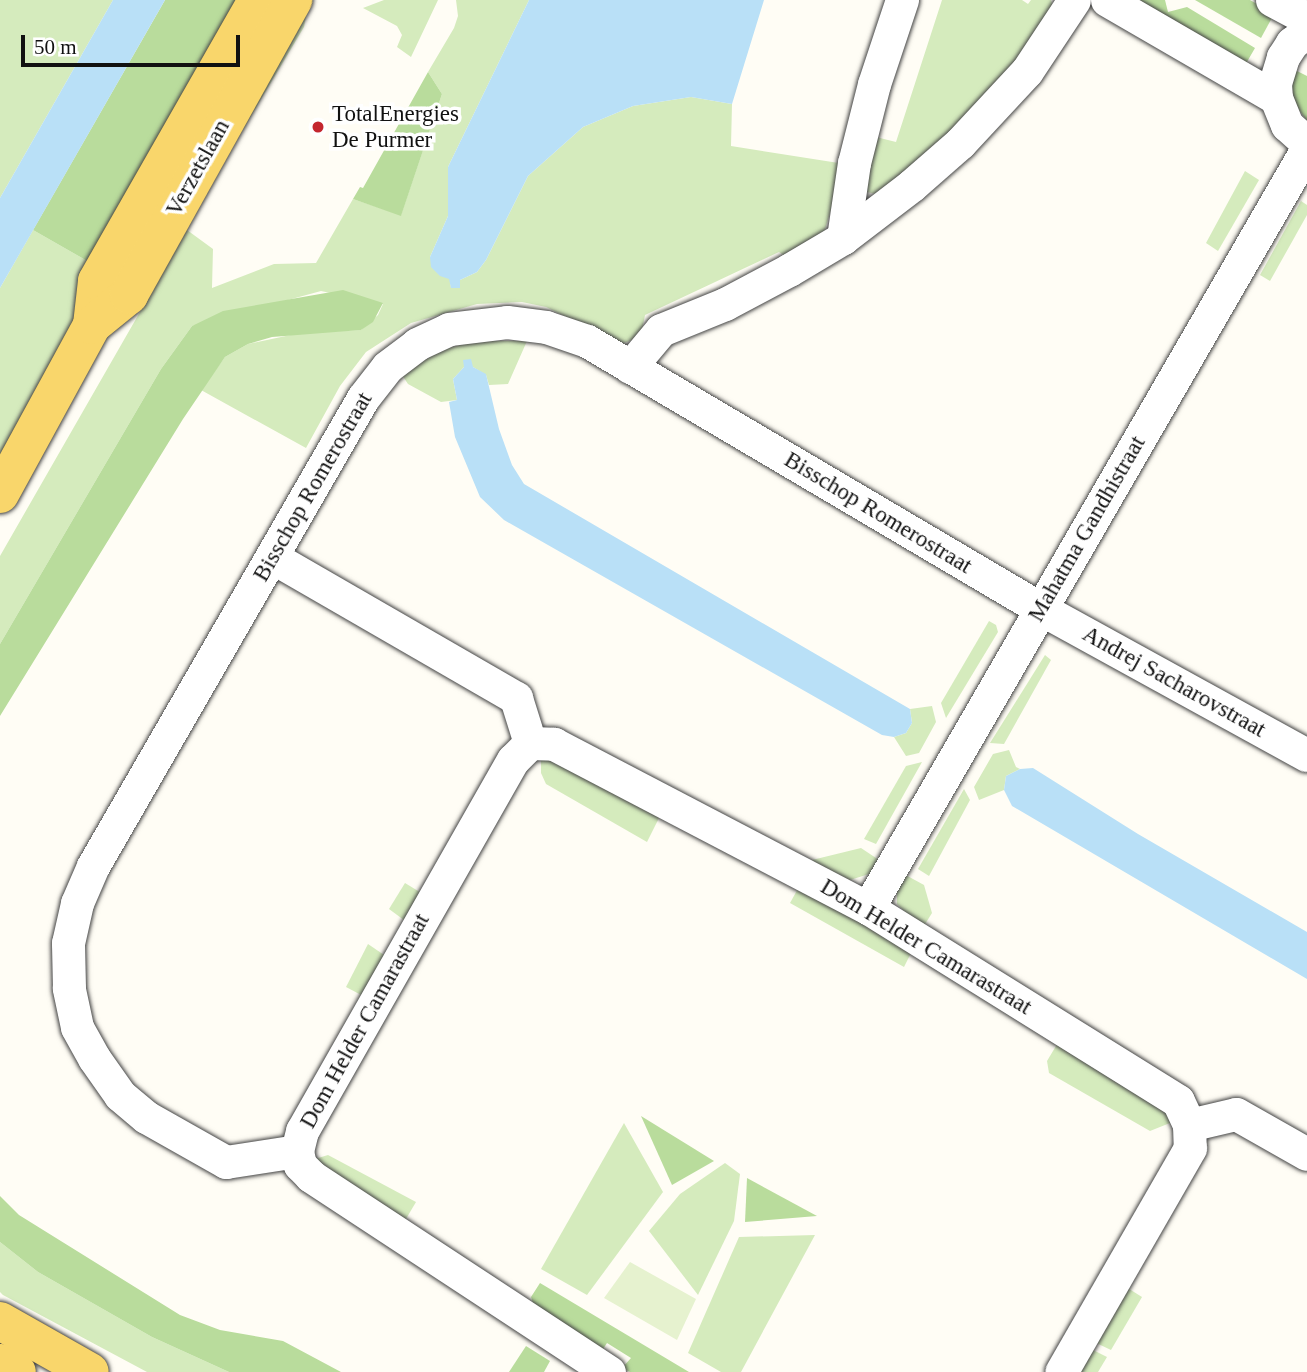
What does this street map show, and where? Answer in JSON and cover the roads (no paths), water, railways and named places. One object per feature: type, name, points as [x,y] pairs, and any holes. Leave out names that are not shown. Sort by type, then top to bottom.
[{"type":"main road","name":"Verzetslaan","points":[[0,494],[92,325],[97,281],[257,0]]},
{"type":"main road","name":"Verzetslaan","points":[[92,325],[129,295],[293,0]]},
{"type":"main road","points":[[0,1321],[90,1372]]},
{"type":"main road","points":[[0,1363],[17,1372]]},
{"type":"street","points":[[843,238],[854,163],[874,84],[902,0]]},
{"type":"street","points":[[630,367],[662,330],[725,304],[843,238],[960,143],[1027,71],[1074,0]]},
{"type":"street","points":[[1107,0],[1276,98]]},
{"type":"street","points":[[1272,0],[1307,19]]},
{"type":"street","points":[[1307,32],[1292,43],[1283,57],[1276,77],[1276,98],[1287,125],[1307,143]]},
{"type":"street","name":"Mahatma Gandhistraat","points":[[868,908],[1307,149]]},
{"type":"street","name":"Bisschop Romerostraat","points":[[297,1151],[226,1162],[146,1117],[120,1095],[94,1058],[77,1027],[69,988],[68,943],[77,903],[93,866],[363,398],[387,367],[416,344],[449,329],[507,322],[546,327],[587,341],[1041,609]]},
{"type":"street","points":[[272,557],[516,698],[530,743]]},
{"type":"street","name":"Andrej Sacharovstraat","points":[[1041,609],[1307,754]]},
{"type":"street","name":"Dom Helder Camarastraat","points":[[609,1372],[311,1176],[300,1165],[297,1151],[302,1131],[499,783],[513,761],[530,743],[554,744],[868,908],[1178,1101],[1189,1125]]},
{"type":"street","points":[[1061,1372],[1190,1148],[1189,1125],[1236,1114],[1307,1154]]},
{"type":"water","points":[[113,0],[165,0],[0,288],[0,198]]},
{"type":"water","points":[[529,0],[764,0],[732,104],[691,97],[633,106],[583,127],[528,176],[486,260],[477,272],[460,280],[460,288],[451,288],[449,279],[440,276],[431,267],[430,257],[448,216],[448,167]]},
{"type":"water","points":[[471,359],[473,367],[486,374],[499,429],[512,465],[524,484],[910,709],[912,723],[906,733],[894,737],[882,735],[504,520],[480,497],[455,437],[449,402],[457,400],[453,379],[464,367],[463,360]]},
{"type":"water","points":[[1033,768],[1138,834],[1307,932],[1307,979],[1012,806],[1004,790],[1006,776],[1020,769]]},
{"type":"place","name":"TotalEnergies De Purmer","points":[[318,127]]}]
